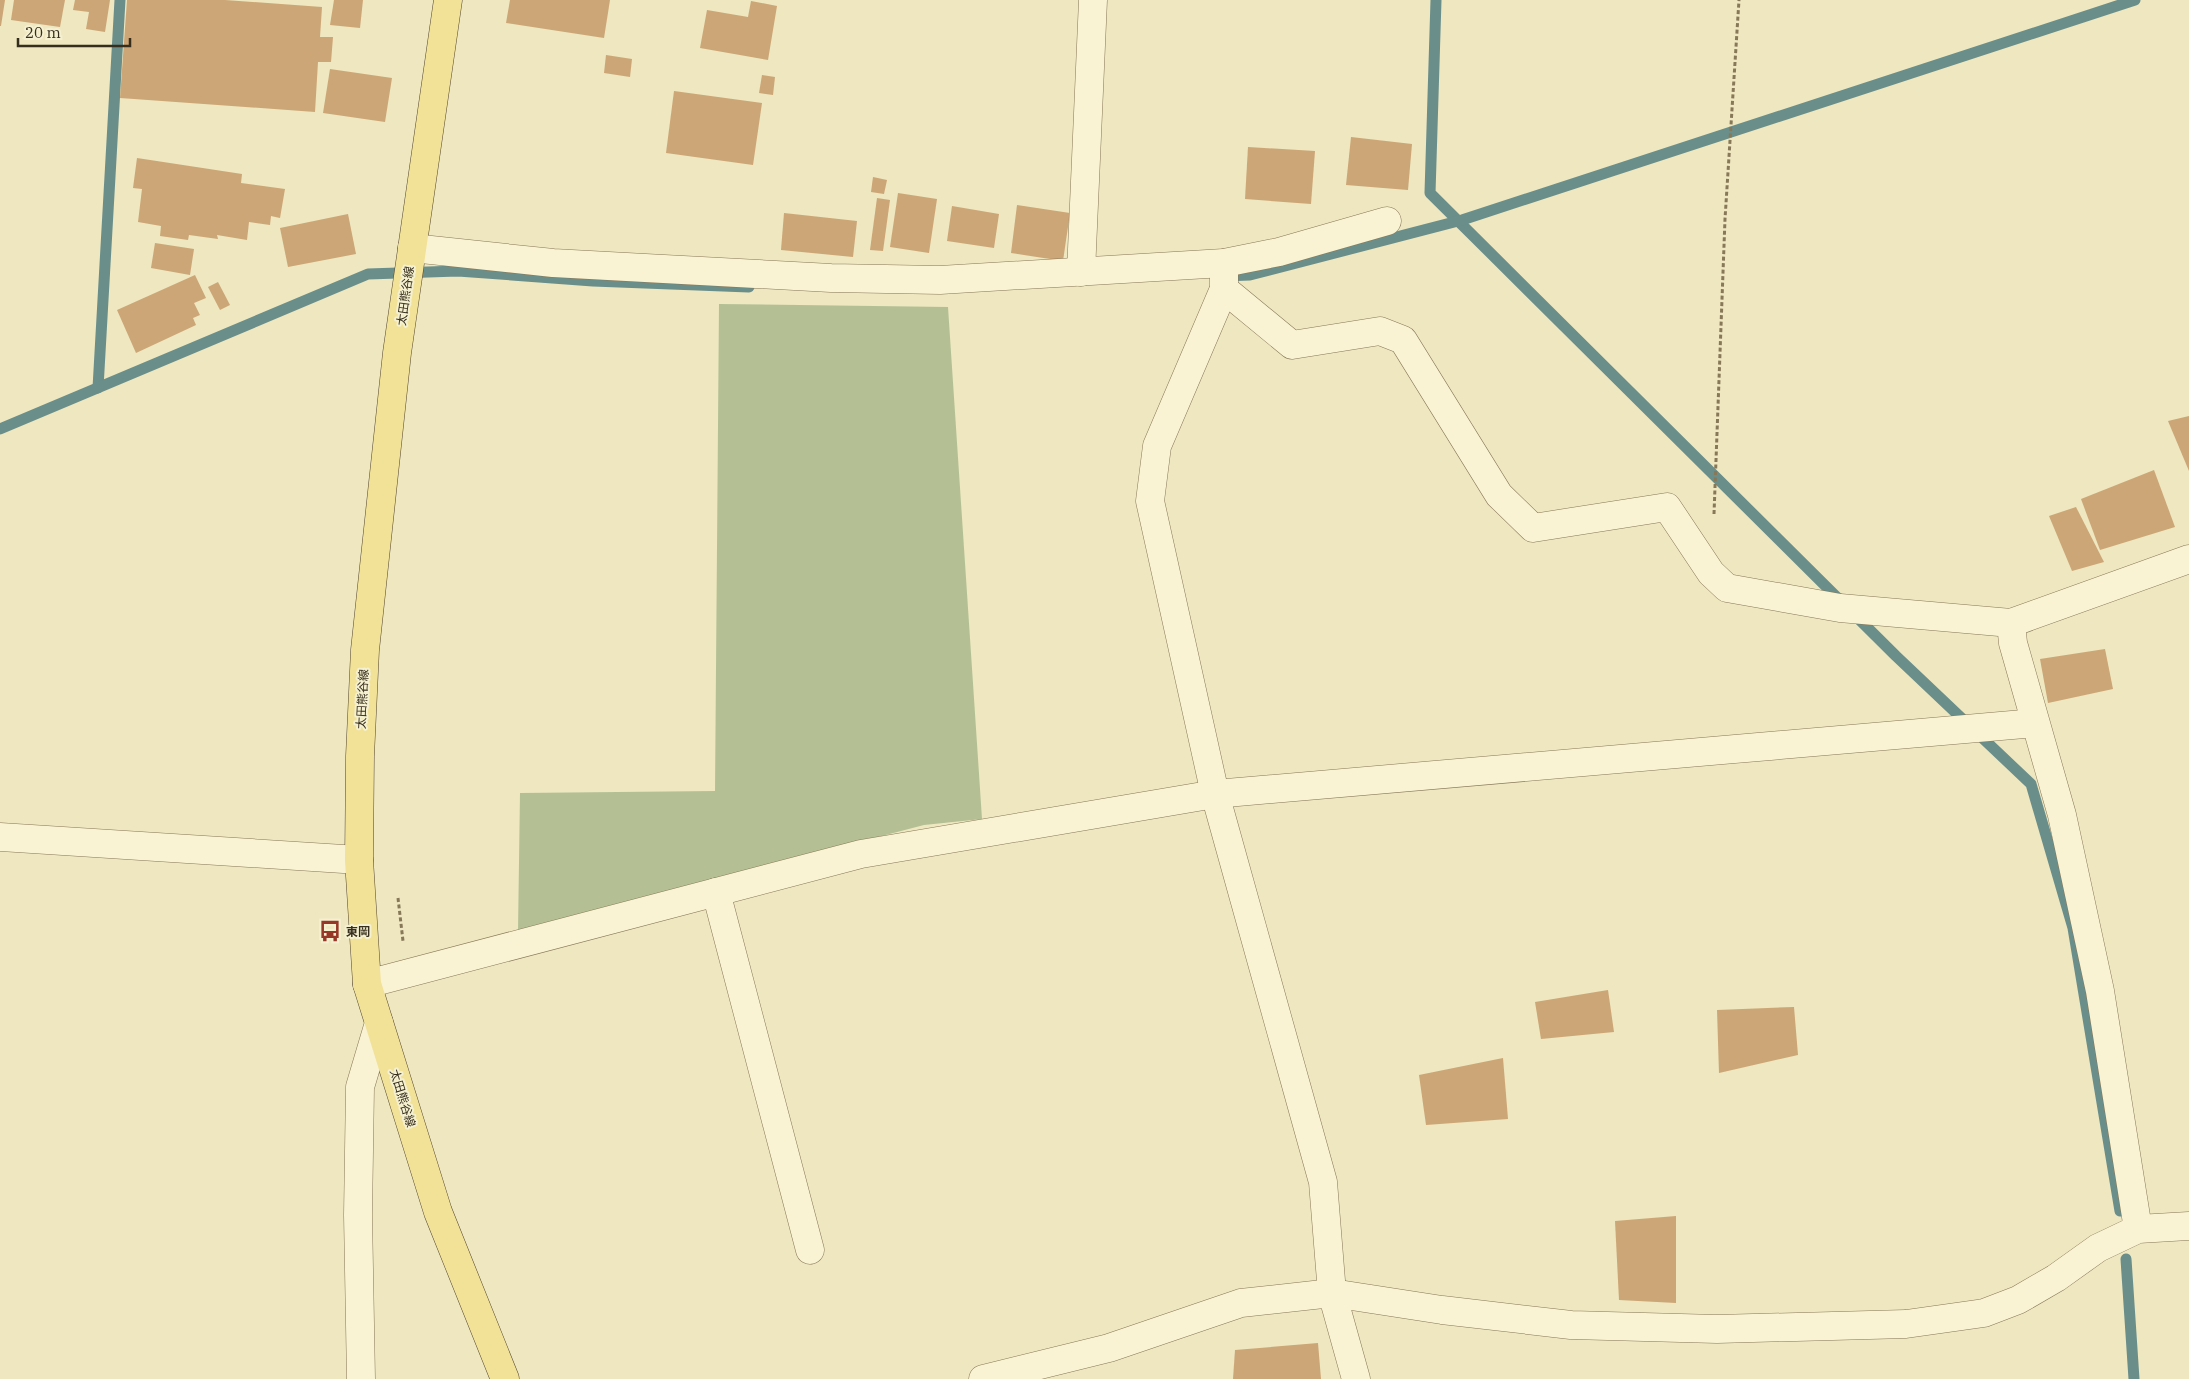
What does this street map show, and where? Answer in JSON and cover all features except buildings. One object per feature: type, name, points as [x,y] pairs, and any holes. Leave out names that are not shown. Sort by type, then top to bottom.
[{"type":"main road","name":"太田熊谷線","points":[[448,0],[397,353],[365,650],[360,756],[359,860],[367,984],[438,1212],[505,1379]]},
{"type":"street","points":[[1081,272],[1093,0]]},
{"type":"street","points":[[412,248],[554,263],[831,278],[940,280],[1081,272],[1224,276],[1279,252],[1387,221]]},
{"type":"street","points":[[1224,276],[1292,345],[1380,331],[1403,340],[1500,495],[1533,528],[1667,507],[1711,573],[1727,588],[1840,608],[2012,623],[2189,559]]},
{"type":"street","points":[[1224,276],[1157,446],[1150,501],[1215,794],[1323,1182],[1332,1293],[1356,1379]]},
{"type":"street","points":[[2012,623],[2013,643],[2062,815],[2100,991],[2138,1229]]},
{"type":"street","points":[[367,984],[861,854],[1215,794],[2035,723]]},
{"type":"street","points":[[0,837],[359,860]]},
{"type":"street","points":[[716,892],[810,1250]]},
{"type":"street","points":[[361,1379],[358,1214],[360,1087],[379,1023]]},
{"type":"street","points":[[984,1379],[1154,1335],[1241,1303],[1332,1293],[1442,1310],[1572,1324],[1717,1329],[1906,1324],[1984,1313],[2018,1300],[2056,1278],[2098,1248],[2138,1229],[2189,1226]]},
{"type":"path","points":[[1713,516],[1725,219],[1739,0]]},
{"type":"path","points":[[397,894],[404,949]]},
{"type":"green space","points":[[719,304],[948,307],[982,819],[924,825],[518,931],[520,793],[715,791]]},
{"type":"waterway","points":[[98,388],[120,0]]},
{"type":"waterway","points":[[1436,0],[1430,193],[1896,656],[2031,784],[2073,928],[2120,1211]]},
{"type":"waterway","points":[[1224,276],[1250,275],[1462,220],[2135,0]]},
{"type":"waterway","points":[[0,429],[368,274],[458,271],[593,281],[749,287]]},
{"type":"waterway","points":[[2126,1259],[2134,1379]]},
{"type":"place","name":"東岡","points":[[330,931]]}]
